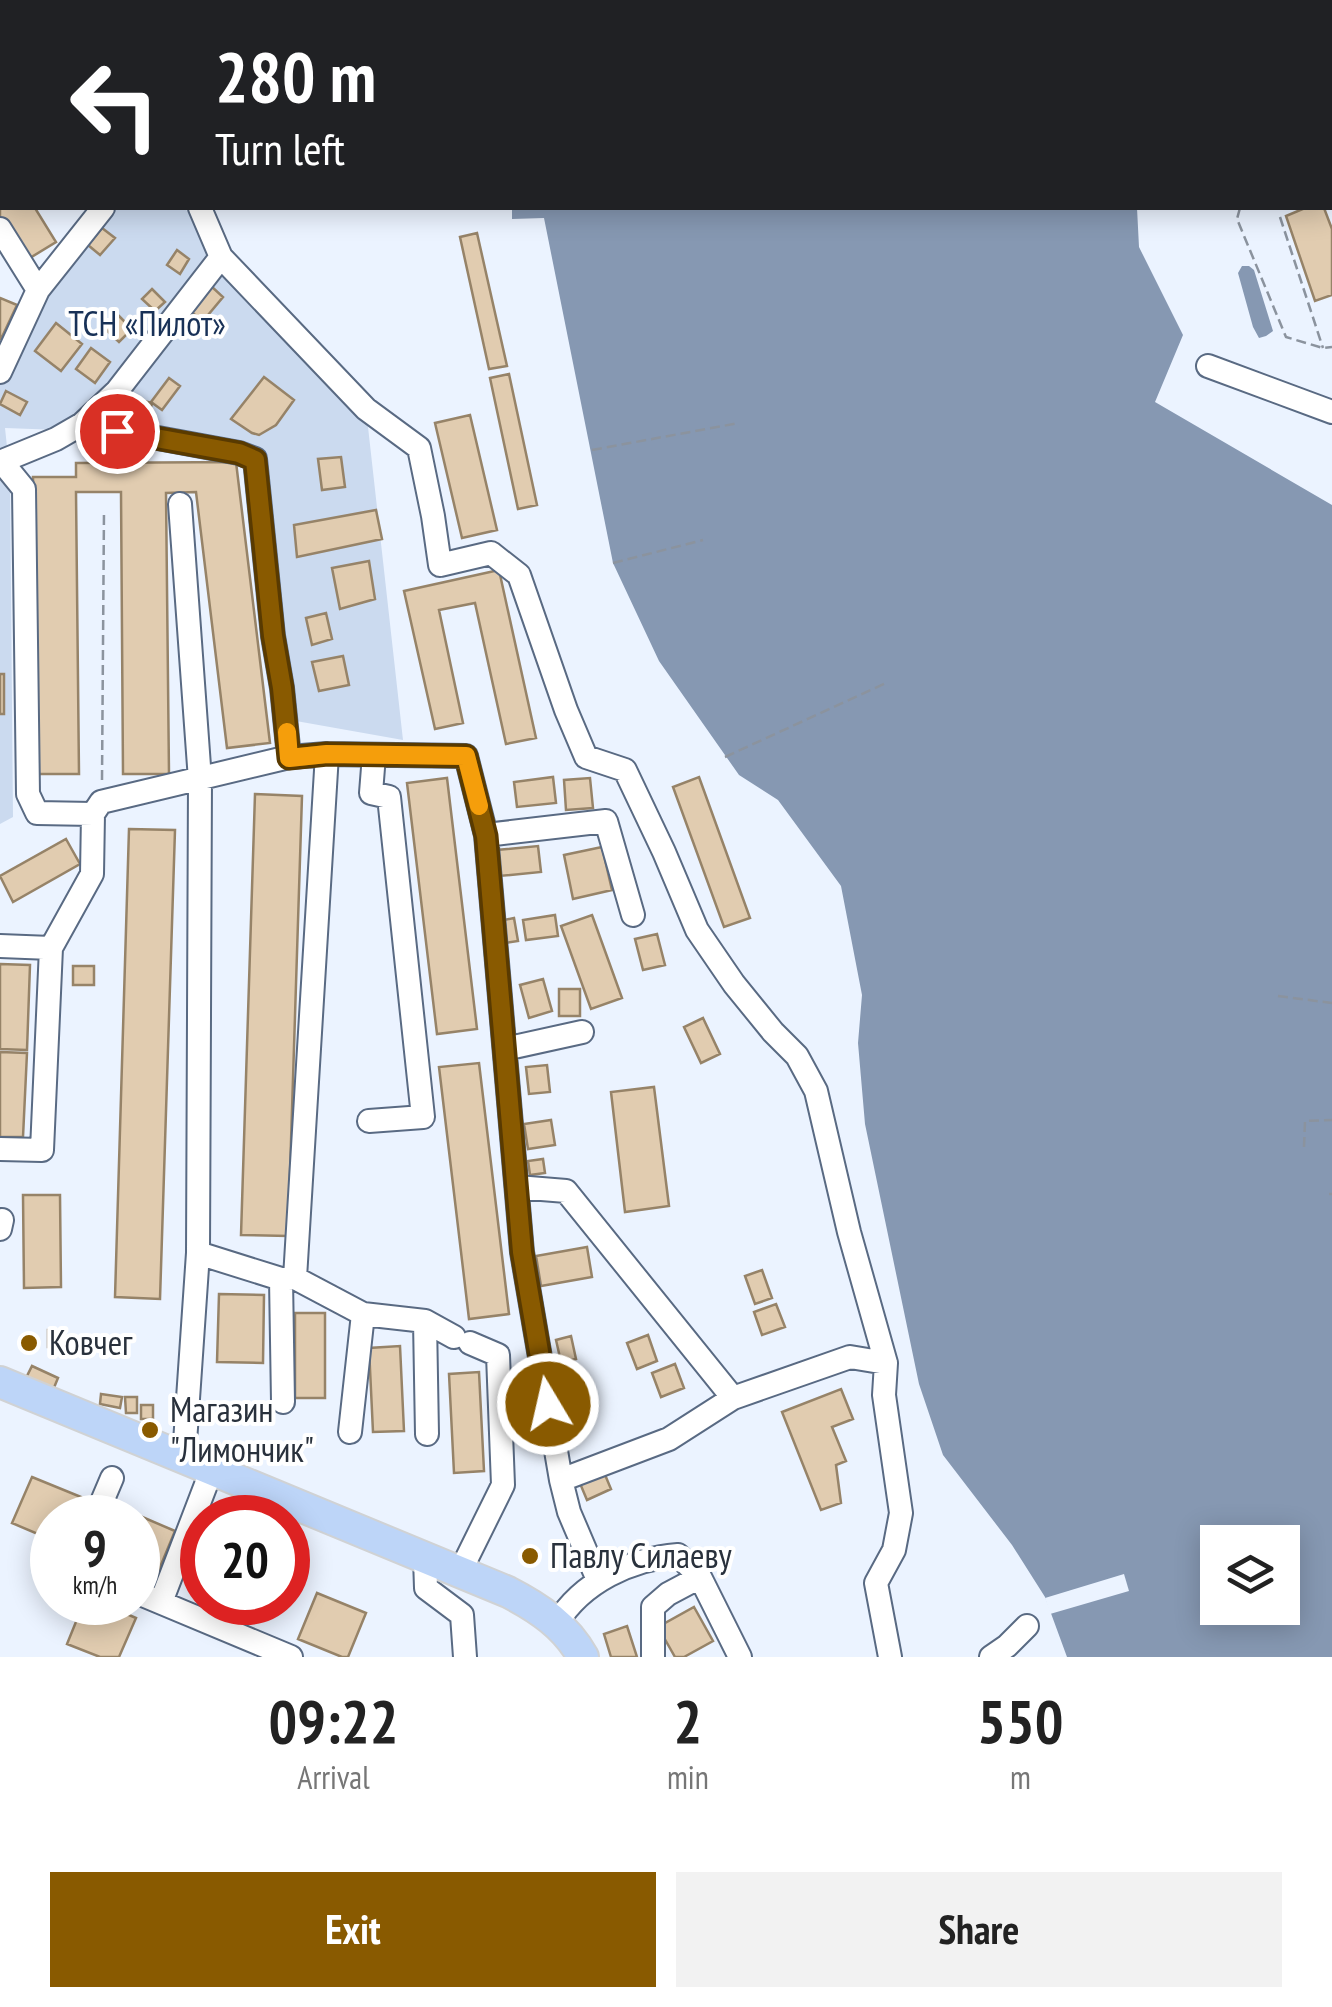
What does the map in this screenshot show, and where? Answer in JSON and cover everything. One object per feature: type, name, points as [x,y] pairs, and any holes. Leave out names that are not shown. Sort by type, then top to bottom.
[{"type":"main road","points":[[0,1382],[533,1604],[557,1623],[583,1657]]},
{"type":"street","points":[[2,363],[38,290],[101,210]]},
{"type":"street","points":[[201,210],[221,257],[366,409],[419,448],[440,565],[491,553],[518,575],[586,757],[625,770],[697,930],[772,1032],[797,1056],[816,1092],[849,1232],[886,1363],[884,1395],[901,1513],[894,1550],[876,1582],[890,1657]]},
{"type":"street","points":[[2,234],[38,290]]},
{"type":"street","points":[[221,257],[117,391],[82,424],[1,462],[24,489],[28,794],[37,812],[97,808],[289,758],[327,754],[466,756],[486,836],[522,1252],[561,1480],[569,1512],[598,1580]]},
{"type":"street","points":[[1208,366],[1332,412]]},
{"type":"street","points":[[82,424],[239,453],[255,460],[289,758]]},
{"type":"street","points":[[180,504],[200,780],[198,1463],[161,1602],[291,1657]]},
{"type":"street","points":[[283,1402],[288,1278],[327,754]]},
{"type":"street","points":[[369,1122],[423,1117],[390,797],[371,793],[374,754]]},
{"type":"street","points":[[0,1148],[42,1150],[51,948],[92,874],[97,808]]},
{"type":"street","points":[[486,836],[606,821],[633,916]]},
{"type":"street","points":[[0,946],[51,948]]},
{"type":"street","points":[[505,1048],[582,1032]]},
{"type":"street","points":[[517,1188],[566,1191],[733,1398]]},
{"type":"street","points":[[198,1253],[288,1278],[363,1314],[426,1321],[498,1354],[503,1485],[460,1572]]},
{"type":"street","points":[[350,1432],[363,1314]]},
{"type":"street","points":[[426,1321],[427,1434]]},
{"type":"street","points":[[561,1480],[668,1439],[733,1398],[850,1357],[886,1363]]},
{"type":"street","points":[[105,1495],[112,1478]]},
{"type":"street","points":[[557,1623],[566,1609],[598,1580],[656,1557],[678,1555],[700,1577],[736,1655]]},
{"type":"street","points":[[425,1558],[426,1588],[462,1615],[465,1657]]},
{"type":"street","points":[[652,1657],[653,1607],[700,1577]]},
{"type":"street","points":[[995,1656],[1027,1626]]},
{"type":"path","points":[[1239,210],[1237,218],[1286,337],[1332,347]]},
{"type":"path","points":[[1280,217],[1323,348]]},
{"type":"path","points":[[592,450],[740,424]]},
{"type":"path","points":[[97,808],[104,510]]},
{"type":"path","points":[[612,563],[703,540]]},
{"type":"path","points":[[726,756],[886,682]]},
{"type":"path","points":[[1278,996],[1332,1003]]},
{"type":"path","points":[[1304,1147],[1305,1121],[1332,1120]]},
{"type":"green space","name":"ТСН «Пилот»","points":[[89,210],[186,210],[234,256],[366,409],[403,740],[296,721],[260,448],[195,435],[5,428],[10,475],[13,817],[0,824],[0,348]]},
{"type":"shaded area","points":[[512,210],[1137,210],[1139,247],[1183,335],[1155,402],[1332,505],[1332,1657],[1067,1657],[1045,1597],[1012,1545],[943,1455],[919,1384],[865,1124],[858,1043],[862,995],[841,886],[778,800],[739,775],[659,661],[613,563],[544,218],[512,219]]},
{"type":"shaded area","points":[[1242,266],[1254,270],[1273,331],[1266,336],[1259,338],[1253,327],[1238,273]]},
{"type":"pier","points":[[1124,1574],[1129,1591],[1050,1614],[1045,1598]]},
{"type":"building","points":[[0,210],[36,210],[56,242],[25,261],[0,220]]},
{"type":"building","points":[[1300,210],[1325,210],[1332,229],[1332,295],[1315,301],[1286,216]]},
{"type":"building","points":[[102,228],[115,238],[100,255],[88,245]]},
{"type":"building","points":[[477,233],[507,366],[489,369],[460,237]]},
{"type":"building","points":[[177,250],[189,259],[180,274],[167,265]]},
{"type":"building","points":[[211,286],[223,297],[203,321],[190,311]]},
{"type":"building","points":[[152,289],[165,302],[155,311],[142,299]]},
{"type":"building","points":[[0,298],[17,305],[1,339],[0,338]]},
{"type":"building","points":[[117,314],[132,329],[119,342],[103,327]]},
{"type":"building","points":[[56,323],[82,344],[61,371],[35,351]]},
{"type":"building","points":[[91,348],[110,362],[95,383],[76,369]]},
{"type":"building","points":[[509,374],[537,505],[518,509],[490,378]]},
{"type":"building","points":[[264,377],[294,400],[276,425],[259,435],[231,419]]},
{"type":"building","points":[[169,378],[180,386],[162,410],[151,402]]},
{"type":"building","points":[[6,391],[27,402],[20,415],[0,404]]},
{"type":"building","points":[[122,396],[152,403],[146,428],[116,420]]},
{"type":"building","points":[[470,415],[497,530],[462,538],[435,423]]},
{"type":"building","points":[[341,457],[345,487],[322,490],[318,459]]},
{"type":"building","points":[[236,462],[270,743],[227,748],[196,492],[166,493],[169,774],[123,774],[121,492],[76,492],[79,774],[36,774],[33,477],[76,477],[76,463]]},
{"type":"building","points":[[376,510],[382,539],[297,557],[294,525]]},
{"type":"building","points":[[369,561],[375,599],[340,609],[332,568]]},
{"type":"building","points":[[499,570],[536,738],[506,744],[475,603],[439,610],[463,723],[435,729],[404,591]]},
{"type":"building","points":[[326,613],[332,639],[312,645],[306,618]]},
{"type":"building","points":[[343,656],[349,685],[319,691],[312,662]]},
{"type":"building","points":[[0,674],[4,674],[4,714],[0,714]]},
{"type":"building","points":[[553,777],[556,803],[517,807],[514,782]]},
{"type":"building","points":[[699,777],[750,918],[724,927],[673,787]]},
{"type":"building","points":[[447,778],[477,1029],[437,1034],[407,783]]},
{"type":"building","points":[[590,778],[593,808],[566,810],[564,780]]},
{"type":"building","points":[[255,794],[302,796],[288,1236],[241,1235]]},
{"type":"building","points":[[129,829],[175,830],[160,1299],[115,1297]]},
{"type":"building","points":[[66,839],[80,864],[13,902],[0,876]]},
{"type":"building","points":[[538,846],[541,872],[499,876],[497,850]]},
{"type":"building","points":[[602,847],[612,890],[573,899],[564,855]]},
{"type":"building","points":[[555,915],[558,936],[526,940],[523,920]]},
{"type":"building","points":[[592,915],[622,998],[591,1009],[561,926]]},
{"type":"building","points":[[514,918],[518,941],[499,944],[495,922]]},
{"type":"building","points":[[657,934],[665,965],[643,970],[635,939]]},
{"type":"building","points":[[0,964],[30,965],[27,1050],[0,1049]]},
{"type":"building","points":[[73,966],[94,966],[94,985],[73,985]]},
{"type":"building","points":[[543,979],[552,1011],[529,1018],[520,985]]},
{"type":"building","points":[[559,989],[580,989],[580,1016],[559,1016]]},
{"type":"building","points":[[703,1018],[720,1054],[701,1063],[684,1027]]},
{"type":"building","points":[[0,1052],[27,1053],[23,1137],[0,1137]]},
{"type":"building","points":[[479,1063],[509,1314],[469,1319],[439,1067]]},
{"type":"building","points":[[547,1065],[550,1092],[529,1094],[526,1067]]},
{"type":"building","points":[[654,1087],[669,1206],[625,1212],[611,1092]]},
{"type":"building","points":[[551,1120],[555,1145],[528,1149],[524,1124]]},
{"type":"building","points":[[543,1159],[545,1173],[530,1175],[528,1161]]},
{"type":"building","points":[[23,1195],[60,1195],[61,1287],[24,1288]]},
{"type":"building","points":[[587,1247],[592,1277],[541,1286],[536,1256]]},
{"type":"building","points":[[762,1270],[772,1298],[755,1304],[745,1276]]},
{"type":"building","points":[[219,1294],[264,1295],[263,1363],[217,1362]]},
{"type":"building","points":[[776,1304],[785,1327],[762,1335],[754,1312]]},
{"type":"building","points":[[295,1313],[325,1313],[325,1398],[295,1398]]},
{"type":"building","points":[[48,1330],[58,1330],[58,1347],[48,1347]]},
{"type":"building","points":[[648,1335],[657,1361],[637,1369],[627,1343]]},
{"type":"building","points":[[571,1336],[576,1359],[561,1362],[556,1340]]},
{"type":"building","points":[[400,1346],[404,1431],[373,1432],[369,1348]]},
{"type":"building","points":[[675,1364],[684,1388],[661,1397],[652,1373]]},
{"type":"building","points":[[32,1366],[58,1378],[53,1390],[26,1378]]},
{"type":"building","points":[[479,1372],[484,1471],[454,1473],[449,1374]]},
{"type":"building","points":[[585,1382],[586,1396],[566,1397],[565,1383]]},
{"type":"building","points":[[841,1389],[853,1419],[832,1427],[846,1461],[836,1465],[841,1503],[821,1510],[782,1412]]},
{"type":"building","points":[[101,1394],[122,1397],[120,1408],[100,1404]]},
{"type":"building","points":[[125,1397],[137,1397],[137,1413],[126,1413]]},
{"type":"building","points":[[141,1405],[153,1405],[153,1419],[141,1419]]},
{"type":"building","points":[[603,1470],[611,1489],[587,1500],[579,1481]]},
{"type":"building","points":[[32,1477],[76,1495],[30,1495],[30,1531],[12,1523]]},
{"type":"building","points":[[160,1525],[175,1531],[160,1567]]},
{"type":"building","points":[[317,1593],[366,1613],[348,1657],[298,1639],[304,1625],[310,1625],[310,1610]]},
{"type":"building","points":[[694,1607],[713,1641],[684,1657],[675,1657],[658,1627]]},
{"type":"building","points":[[75,1625],[133,1625],[119,1657],[100,1657],[67,1644]]},
{"type":"building","points":[[627,1626],[637,1657],[611,1657],[604,1634]]},
{"type":"slow traffic","points":[[287,732],[289,758],[327,754],[466,756],[479,806]]},
{"type":"place","name":"Ковчег","points":[[29,1343]]},
{"type":"place","name":"Магазин \"Лимончик\"","points":[[150,1430]]},
{"type":"place","name":"Павлу Силаеву","points":[[530,1556]]},
{"type":"route","points":[[117,431],[239,453],[255,460],[289,758],[327,754],[466,756],[486,836],[522,1252],[548,1404]]}]
